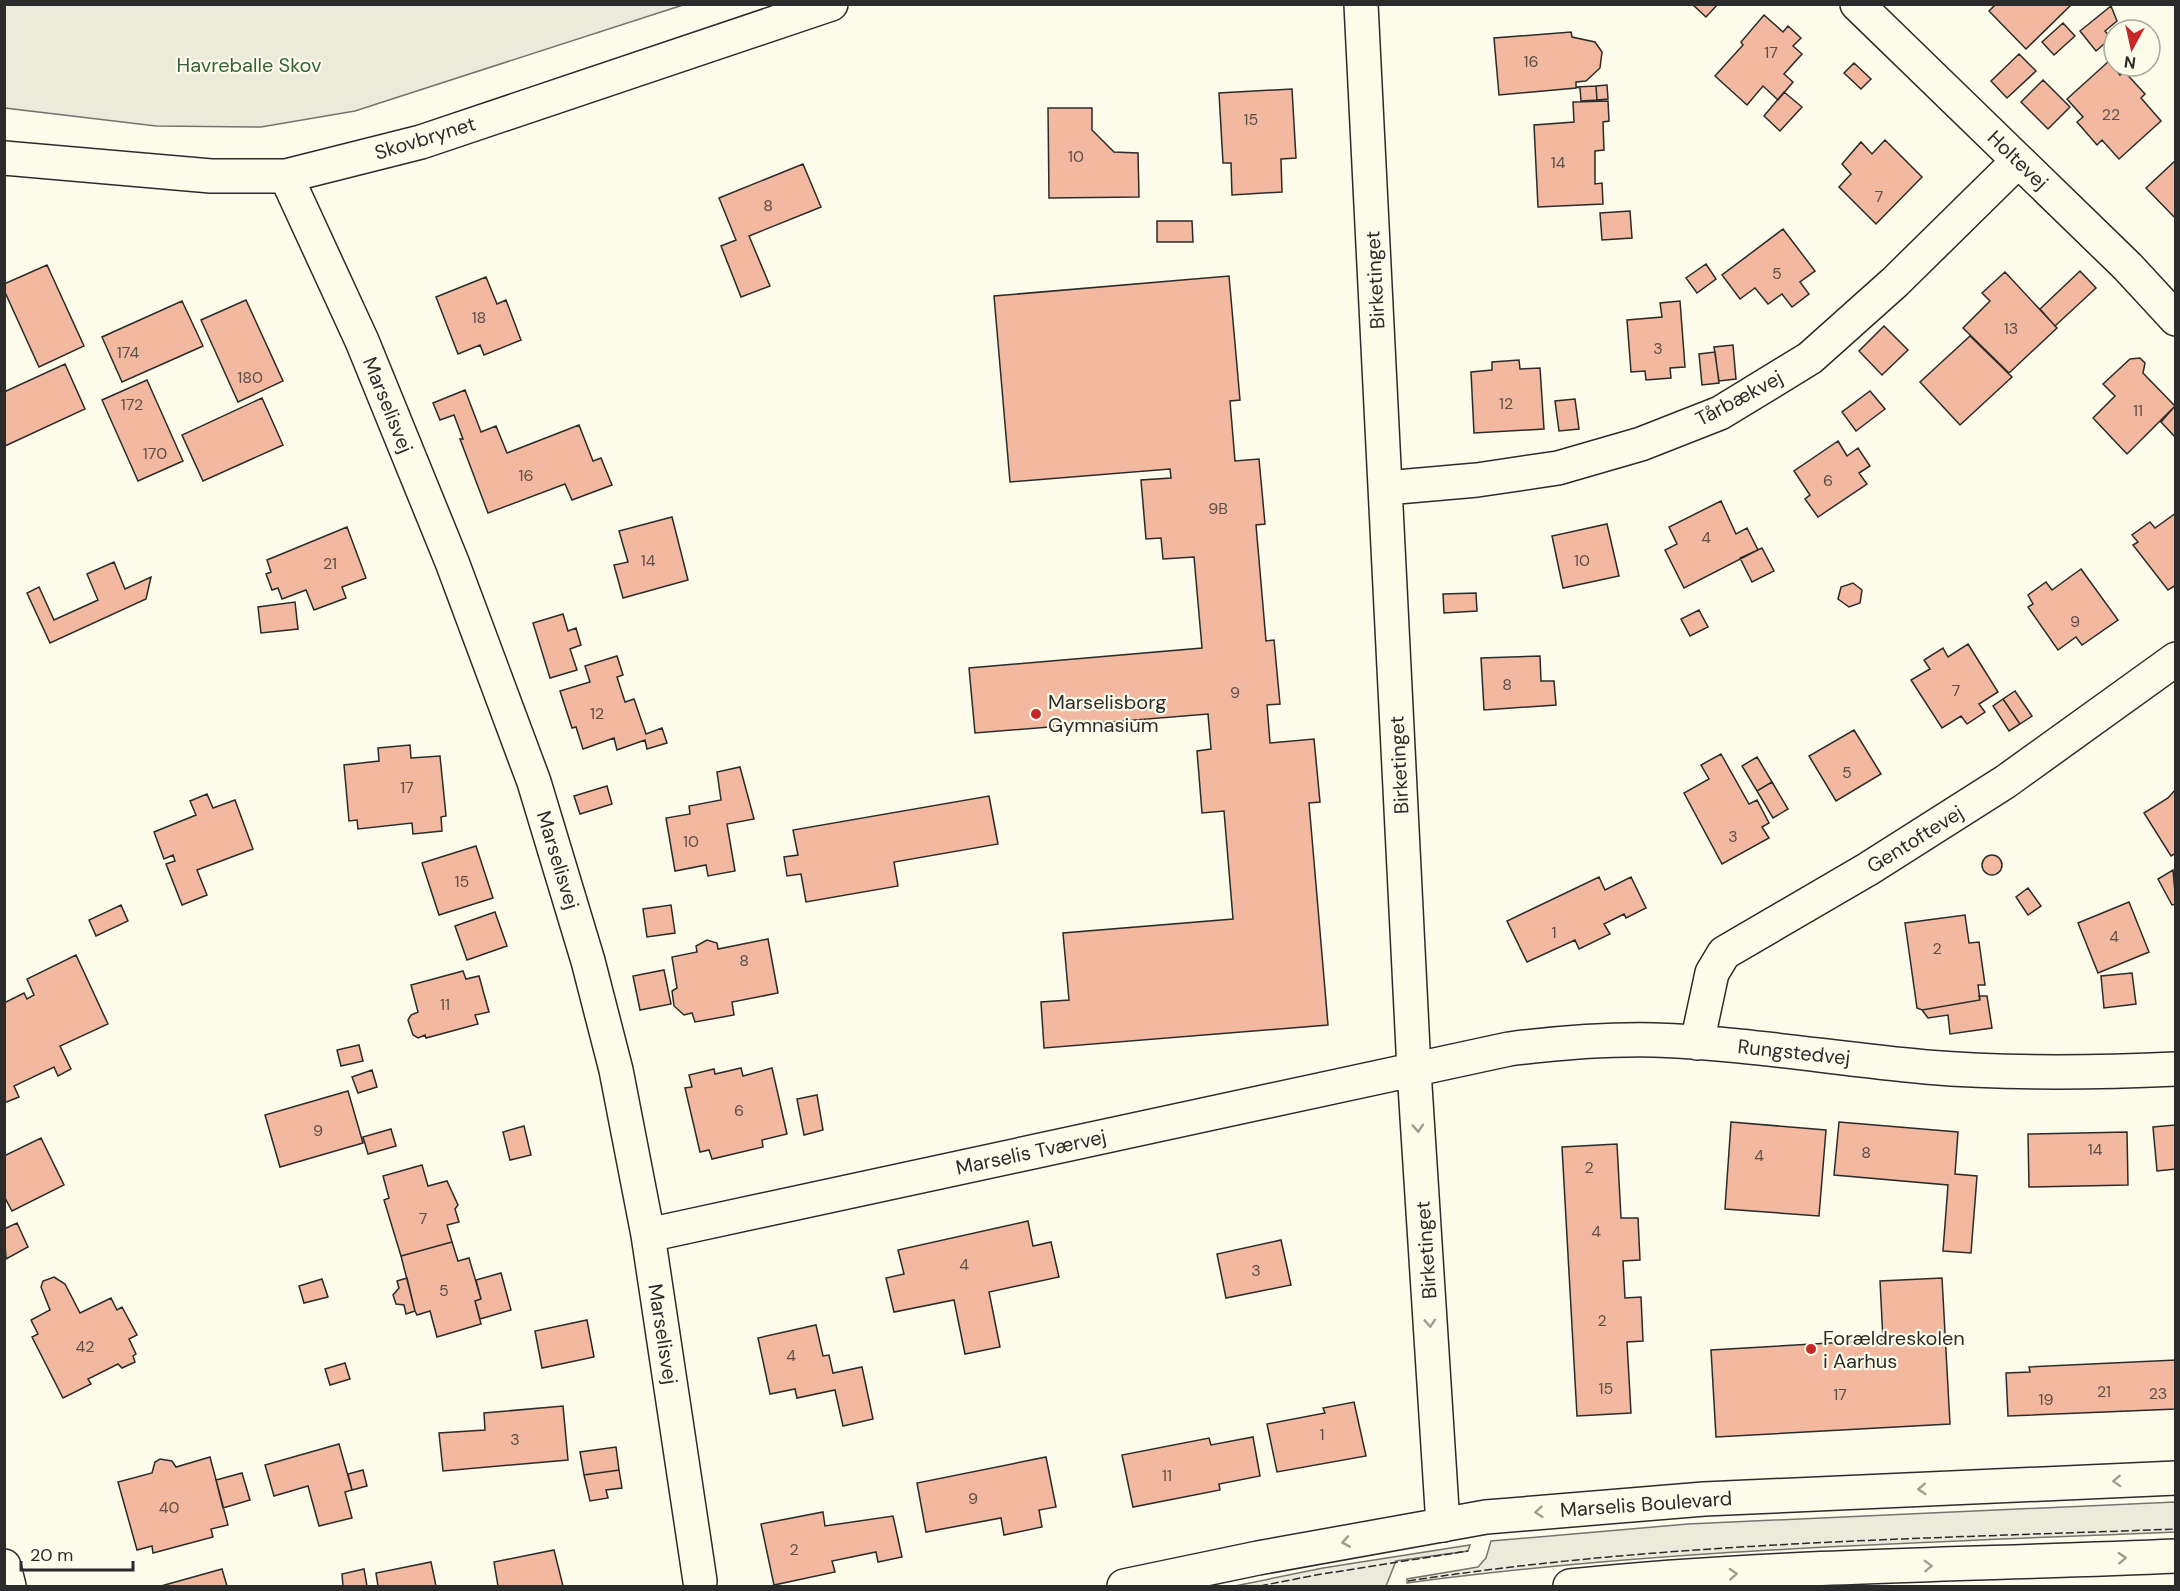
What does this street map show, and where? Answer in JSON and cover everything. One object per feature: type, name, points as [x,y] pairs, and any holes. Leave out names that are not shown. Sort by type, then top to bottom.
[{"type":"street","name":"Skovbrynet","points":[[4,158],[211,176],[286,176],[421,142],[831,4]]},
{"type":"street","name":"Birketinget","points":[[1361,4],[1414,1070],[1443,1525]]},
{"type":"street","name":"Holtevej","points":[[1857,4],[2128,267],[2175,319]]},
{"type":"street","name":"Tårbækvej","points":[[1386,488],[1477,480],[1558,468],[1641,444],[1720,413],[1810,358],[1896,282],[2018,161]]},
{"type":"street","name":"Marselisvej","points":[[286,176],[362,341],[452,562],[534,782],[588,961],[615,1070],[648,1235],[700,1581]]},
{"type":"street","name":"Gentoftevej","points":[[1697,1043],[1712,973],[1724,953],[1868,869],[2006,782],[2175,659]]},
{"type":"street","name":"Rungstedvej","points":[[1414,1070],[1509,1049],[1587,1040],[1697,1043],[1924,1067],[2013,1073],[2099,1073],[2175,1069]]},
{"type":"street","name":"Marselis Tværvej","points":[[648,1235],[1414,1070]]},
{"type":"street","name":"Marselis Boulevard","points":[[1124,1587],[1258,1558],[1486,1517],[1704,1499],[2175,1478]]},
{"type":"street","points":[[1570,1587],[1634,1580],[1791,1571],[2175,1556]]},
{"type":"street","points":[[4,1566],[9,1587]]},
{"type":"green space","name":"Havreballe Skov","points":[[4,5],[683,5],[355,111],[261,127],[156,126],[5,108]]},
{"type":"green space","points":[[2175,1502],[2175,1532],[1695,1555],[1503,1571],[1407,1583],[1407,1579],[1478,1567],[1486,1558],[1491,1541],[1688,1524]]},
{"type":"green space","points":[[1470,1545],[1468,1551],[1396,1561],[1386,1586],[1235,1586],[1323,1568]]},
{"type":"building","points":[[1692,4],[1718,4],[1706,17]]},
{"type":"building","points":[[1996,4],[2072,4],[2026,49],[1989,11]]},
{"type":"building","points":[[2111,6],[2116,18],[2102,18],[2102,46],[2096,51],[2080,31]]},
{"type":"building","points":[[1764,15],[1783,32],[1788,26],[1801,38],[1793,46],[1802,54],[1784,74],[1793,82],[1778,100],[1763,86],[1747,105],[1715,76],[1743,45],[1741,42]]},
{"type":"building","points":[[2063,23],[2075,36],[2054,55],[2042,42]]},
{"type":"building","points":[[1571,32],[1572,37],[1595,42],[1602,52],[1600,68],[1586,81],[1576,82],[1576,88],[1499,95],[1494,38]]},
{"type":"building","points":[[2019,54],[2036,71],[2007,98],[1991,81]]},
{"type":"building","points":[[1854,63],[1871,79],[1861,89],[1844,73]]},
{"type":"building","points":[[2102,67],[2102,78],[2130,78],[2145,94],[2141,98],[2161,121],[2119,159],[2102,140],[2097,145],[2077,122],[2083,117],[2067,99]]},
{"type":"building","points":[[2043,80],[2070,107],[2048,129],[2021,102]]},
{"type":"building","points":[[1607,85],[1608,99],[1597,100],[1596,86]]},
{"type":"building","points":[[1596,86],[1597,100],[1581,101],[1580,88],[1576,87]]},
{"type":"building","points":[[1292,89],[1296,158],[1281,159],[1282,192],[1232,195],[1231,163],[1223,163],[1219,93]]},
{"type":"building","points":[[1784,92],[1802,107],[1780,131],[1764,116]]},
{"type":"building","points":[[1608,101],[1609,121],[1603,122],[1604,150],[1595,151],[1595,184],[1602,183],[1603,204],[1538,207],[1534,125],[1574,122],[1573,102]]},
{"type":"building","points":[[1048,108],[1092,108],[1092,130],[1114,152],[1138,153],[1139,197],[1049,198]]},
{"type":"building","points":[[1885,140],[1922,177],[1876,224],[1839,187],[1851,174],[1842,164],[1861,142],[1872,154]]},
{"type":"building","points":[[2176,160],[2176,219],[2146,188]]},
{"type":"building","points":[[803,164],[821,207],[749,236],[770,286],[741,297],[721,246],[736,240],[719,198]]},
{"type":"building","points":[[1630,211],[1632,238],[1602,240],[1600,213]]},
{"type":"building","points":[[1157,221],[1192,221],[1193,242],[1157,242]]},
{"type":"building","points":[[1783,229],[1815,271],[1800,282],[1809,294],[1792,307],[1782,294],[1768,304],[1755,288],[1740,299],[1722,275]]},
{"type":"building","points":[[1706,264],[1716,279],[1697,293],[1686,278]]},
{"type":"building","points":[[47,265],[84,346],[39,367],[4,290],[4,284]]},
{"type":"building","points":[[2080,271],[2096,288],[2055,326],[2040,309]]},
{"type":"building","points":[[2005,272],[2057,328],[2009,373],[1963,328],[1990,301],[1982,293]]},
{"type":"building","points":[[1229,276],[1240,400],[1230,401],[1235,461],[1259,459],[1265,524],[1256,525],[1266,641],[1274,640],[1280,704],[1267,705],[1270,743],[1314,739],[1320,802],[1309,803],[1328,1025],[1044,1048],[1041,1002],[1069,1000],[1063,933],[1233,919],[1224,811],[1202,813],[1197,751],[1211,749],[1208,714],[975,733],[969,668],[1202,648],[1194,557],[1163,559],[1161,538],[1146,539],[1141,480],[1171,478],[1170,469],[1010,482],[994,296]]},
{"type":"building","points":[[486,277],[497,304],[506,300],[521,340],[484,355],[480,345],[458,354],[436,297]]},
{"type":"building","points":[[246,300],[283,381],[238,402],[201,320]]},
{"type":"building","points":[[182,301],[203,346],[122,382],[102,337]]},
{"type":"building","points":[[1680,301],[1685,367],[1670,368],[1671,378],[1646,380],[1645,371],[1631,372],[1627,320],[1662,317],[1660,303]]},
{"type":"building","points":[[1884,326],[1908,350],[1882,375],[1859,351]]},
{"type":"building","points":[[1970,336],[2012,377],[1960,425],[1920,382]]},
{"type":"building","points":[[1733,345],[1736,379],[1719,381],[1714,347]]},
{"type":"building","points":[[1715,352],[1719,383],[1702,385],[1699,354]]},
{"type":"building","points":[[2140,358],[2145,363],[2143,373],[2175,406],[2127,454],[2093,418],[2115,396],[2103,384],[2130,359]]},
{"type":"building","points":[[1519,360],[1520,369],[1540,368],[1544,429],[1474,433],[1471,372],[1492,370],[1492,362]]},
{"type":"building","points":[[65,364],[85,409],[5,446],[4,392]]},
{"type":"building","points":[[147,380],[183,461],[138,481],[102,400]]},
{"type":"building","points":[[465,390],[481,432],[496,426],[507,453],[579,425],[593,461],[601,458],[612,485],[572,500],[565,484],[488,513],[460,439],[463,439],[454,415],[440,420],[433,403]]},
{"type":"building","points":[[1870,391],[1885,409],[1856,431],[1842,412]]},
{"type":"building","points":[[262,398],[283,445],[203,481],[182,435]]},
{"type":"building","points":[[1575,399],[1579,429],[1559,431],[1555,401]]},
{"type":"building","points":[[2176,407],[2176,438],[2161,422]]},
{"type":"building","points":[[1838,441],[1847,456],[1858,448],[1870,466],[1859,473],[1867,484],[1818,517],[1805,499],[1810,495],[1794,471]]},
{"type":"building","points":[[1721,501],[1736,534],[1747,528],[1758,550],[1684,588],[1665,550],[1677,544],[1669,527]]},
{"type":"building","points":[[2176,513],[2176,585],[2168,590],[2133,545],[2138,542],[2132,535],[2150,522],[2155,528]]},
{"type":"building","points":[[672,517],[688,580],[623,598],[614,565],[628,562],[619,531]]},
{"type":"building","points":[[1607,524],[1619,576],[1563,588],[1552,536]]},
{"type":"building","points":[[347,527],[366,578],[342,587],[346,598],[314,610],[306,590],[282,599],[278,588],[272,590],[266,574],[271,572],[267,560]]},
{"type":"building","points":[[1762,548],[1774,571],[1752,582],[1740,558]]},
{"type":"building","points":[[114,562],[125,589],[151,577],[146,599],[50,643],[27,593],[39,587],[54,620],[98,600],[87,574]]},
{"type":"building","points":[[2081,569],[2118,620],[2082,645],[2076,637],[2058,650],[2028,607],[2033,604],[2028,595],[2046,582],[2052,590]]},
{"type":"building","points":[[1853,583],[1862,590],[1860,603],[1849,607],[1838,599],[1841,587]]},
{"type":"building","points":[[1476,593],[1477,611],[1444,613],[1443,594]]},
{"type":"building","points":[[295,602],[298,629],[261,633],[258,607]]},
{"type":"building","points":[[1699,610],[1708,627],[1690,636],[1681,619]]},
{"type":"building","points":[[563,614],[568,631],[576,628],[581,645],[570,649],[577,670],[550,678],[533,623]]},
{"type":"building","points":[[1968,644],[1998,692],[1979,704],[1985,712],[1967,724],[1961,716],[1942,728],[1911,680],[1930,669],[1924,660],[1943,648],[1948,657]]},
{"type":"building","points":[[617,656],[623,675],[617,677],[625,702],[634,699],[646,734],[662,728],[667,743],[647,749],[645,740],[617,750],[614,738],[583,749],[576,727],[572,728],[560,691],[590,682],[585,666]]},
{"type":"building","points":[[1540,656],[1541,681],[1554,681],[1556,705],[1484,710],[1481,658]]},
{"type":"building","points":[[2015,691],[2032,716],[2020,724],[2003,699]]},
{"type":"building","points":[[2003,699],[2020,724],[2009,731],[1993,706]]},
{"type":"building","points":[[1854,730],[1881,774],[1836,801],[1809,756]]},
{"type":"building","points":[[410,745],[411,758],[440,756],[446,816],[441,817],[442,831],[413,834],[412,823],[358,829],[357,820],[349,821],[344,765],[379,761],[378,748]]},
{"type":"building","points":[[1721,754],[1749,804],[1757,800],[1769,823],[1762,827],[1769,838],[1722,864],[1684,793],[1709,779],[1701,765]]},
{"type":"building","points":[[1757,757],[1772,782],[1757,791],[1742,766]]},
{"type":"building","points":[[740,767],[754,819],[727,824],[735,871],[708,876],[706,865],[675,871],[666,818],[690,814],[689,806],[721,800],[717,772]]},
{"type":"building","points":[[1772,782],[1788,809],[1773,818],[1757,791]]},
{"type":"building","points":[[607,786],[612,804],[580,814],[574,796]]},
{"type":"building","points":[[2176,789],[2176,853],[2171,856],[2144,813],[2168,798]]},
{"type":"building","points":[[207,794],[213,808],[235,800],[253,849],[197,870],[207,895],[182,905],[166,864],[175,861],[173,855],[164,859],[154,832],[196,815],[190,801]]},
{"type":"building","points":[[989,796],[998,844],[894,862],[898,886],[806,902],[801,874],[787,876],[784,857],[798,855],[793,830]]},
{"type":"building","points":[[476,846],[493,898],[439,915],[422,863]]},
{"type":"building","points":[[1992,855],[1999,858],[2002,865],[1999,872],[1992,875],[1985,872],[1982,865],[1985,858]]},
{"type":"building","points":[[2173,870],[2176,904],[2172,905],[2158,879]]},
{"type":"building","points":[[1599,877],[1605,890],[1631,877],[1646,908],[1626,918],[1624,914],[1604,924],[1610,934],[1579,949],[1575,940],[1527,962],[1507,921]]},
{"type":"building","points":[[2028,888],[2041,906],[2028,915],[2016,897]]},
{"type":"building","points":[[2129,902],[2149,952],[2098,973],[2078,923]]},
{"type":"building","points":[[121,905],[128,921],[96,936],[89,920]]},
{"type":"building","points":[[671,905],[675,933],[647,937],[643,909]]},
{"type":"building","points":[[495,912],[507,946],[467,960],[455,926]]},
{"type":"building","points":[[1965,915],[1969,943],[1979,942],[1985,985],[1978,985],[1980,1000],[1922,1010],[1917,1008],[1905,923]]},
{"type":"building","points":[[768,939],[778,993],[732,1002],[734,1015],[695,1022],[692,1013],[684,1015],[674,1006],[672,991],[677,988],[672,957],[697,952],[696,946],[707,940],[717,943],[718,949]]},
{"type":"building","points":[[76,955],[108,1024],[60,1046],[71,1069],[58,1076],[54,1067],[14,1086],[19,1097],[4,1103],[4,1003],[24,993],[27,999],[34,995],[27,979]]},
{"type":"building","points":[[664,970],[671,1004],[640,1010],[633,976]]},
{"type":"building","points":[[463,971],[466,979],[479,976],[489,1012],[475,1015],[478,1024],[426,1038],[425,1035],[418,1038],[413,1035],[408,1020],[411,1015],[418,1012],[411,985]]},
{"type":"building","points":[[2132,973],[2136,1004],[2104,1008],[2101,976]]},
{"type":"building","points":[[1979,996],[1987,996],[1992,1028],[1950,1034],[1948,1015],[1928,1018],[1922,1010],[1980,1000]]},
{"type":"building","points":[[359,1045],[363,1061],[341,1066],[337,1050]]},
{"type":"building","points":[[741,1068],[743,1076],[772,1068],[787,1134],[762,1140],[763,1147],[712,1159],[709,1150],[700,1152],[685,1088],[692,1087],[689,1075],[714,1069],[715,1074]]},
{"type":"building","points":[[372,1070],[377,1087],[358,1093],[352,1077]]},
{"type":"building","points":[[348,1091],[363,1143],[280,1167],[265,1115]]},
{"type":"building","points":[[817,1095],[823,1130],[804,1135],[797,1099]]},
{"type":"building","points":[[1731,1122],[1826,1130],[1819,1216],[1725,1209]]},
{"type":"building","points":[[1839,1122],[1958,1132],[1955,1174],[1977,1176],[1971,1253],[1943,1251],[1948,1185],[1834,1175]]},
{"type":"building","points":[[2175,1125],[2176,1169],[2157,1171],[2153,1127]]},
{"type":"building","points":[[524,1126],[531,1155],[510,1160],[503,1132]]},
{"type":"building","points":[[391,1129],[396,1146],[368,1154],[363,1137]]},
{"type":"building","points":[[2127,1132],[2128,1185],[2029,1187],[2028,1134]]},
{"type":"building","points":[[41,1138],[64,1185],[12,1211],[4,1196],[4,1156]]},
{"type":"building","points":[[1617,1144],[1621,1218],[1638,1218],[1640,1260],[1623,1261],[1625,1298],[1641,1297],[1643,1341],[1627,1342],[1631,1413],[1577,1416],[1562,1147]]},
{"type":"building","points":[[422,1165],[428,1186],[447,1181],[458,1205],[455,1209],[459,1222],[447,1225],[452,1242],[401,1256],[384,1200],[389,1198],[383,1176]]},
{"type":"building","points":[[1028,1221],[1033,1246],[1051,1242],[1059,1277],[989,1292],[1000,1347],[965,1354],[954,1300],[894,1312],[886,1278],[904,1274],[898,1250]]},
{"type":"building","points":[[17,1223],[28,1247],[6,1259],[4,1229]]},
{"type":"building","points":[[1281,1240],[1291,1285],[1226,1298],[1217,1254]]},
{"type":"building","points":[[452,1242],[458,1261],[469,1258],[481,1299],[475,1301],[481,1324],[437,1337],[430,1311],[417,1315],[415,1311],[401,1256]]},
{"type":"building","points":[[501,1273],[511,1310],[480,1319],[475,1301],[481,1299],[476,1280]]},
{"type":"building","points":[[54,1277],[65,1284],[80,1313],[111,1298],[117,1310],[122,1307],[137,1335],[129,1339],[136,1354],[133,1356],[135,1362],[122,1368],[118,1364],[88,1379],[91,1384],[63,1398],[32,1337],[38,1334],[31,1320],[50,1310],[41,1287],[43,1281]]},
{"type":"building","points":[[407,1278],[415,1311],[406,1314],[404,1305],[396,1304],[393,1295],[399,1288],[397,1281]]},
{"type":"building","points":[[1942,1278],[1950,1424],[1716,1437],[1711,1350],[1883,1340],[1880,1281]]},
{"type":"building","points":[[322,1279],[328,1297],[304,1303],[299,1286]]},
{"type":"building","points":[[587,1320],[594,1357],[542,1368],[535,1331]]},
{"type":"building","points":[[816,1325],[823,1356],[829,1355],[833,1373],[862,1367],[873,1419],[843,1426],[835,1390],[797,1398],[795,1389],[770,1394],[758,1338]]},
{"type":"building","points":[[2176,1360],[2176,1409],[2008,1416],[2006,1373],[2030,1372],[2029,1367]]},
{"type":"building","points":[[345,1363],[350,1379],[330,1385],[325,1369]]},
{"type":"building","points":[[1354,1402],[1366,1456],[1277,1472],[1267,1424],[1325,1413],[1323,1408]]},
{"type":"building","points":[[563,1406],[568,1460],[443,1471],[439,1433],[485,1430],[484,1413]]},
{"type":"building","points":[[1253,1437],[1260,1476],[1219,1484],[1220,1490],[1133,1507],[1122,1455],[1209,1438],[1211,1445]]},
{"type":"building","points":[[339,1444],[352,1490],[345,1492],[352,1518],[319,1526],[308,1486],[274,1496],[265,1465]]},
{"type":"building","points":[[616,1447],[619,1470],[584,1475],[580,1452]]},
{"type":"building","points":[[210,1457],[228,1525],[211,1529],[213,1537],[153,1553],[152,1546],[137,1550],[118,1482],[152,1473],[155,1462],[160,1459],[172,1461],[176,1467]]},
{"type":"building","points":[[1046,1457],[1056,1507],[1039,1510],[1042,1527],[1004,1535],[1001,1518],[926,1532],[917,1483]]},
{"type":"building","points":[[363,1470],[367,1486],[352,1490],[348,1474]]},
{"type":"building","points":[[619,1470],[622,1488],[606,1490],[608,1498],[590,1501],[584,1475]]},
{"type":"building","points":[[242,1473],[250,1500],[223,1508],[216,1480]]},
{"type":"building","points":[[823,1512],[825,1526],[893,1516],[902,1557],[878,1562],[876,1552],[832,1561],[835,1572],[774,1585],[761,1524]]},
{"type":"building","points":[[554,1550],[563,1586],[498,1586],[494,1562]]},
{"type":"building","points":[[431,1562],[436,1586],[378,1586],[376,1573]]},
{"type":"building","points":[[222,1569],[227,1586],[161,1586]]},
{"type":"building","points":[[364,1569],[367,1586],[343,1586],[342,1574]]},
{"type":"fence","points":[[1408,1581],[1503,1568],[1695,1550],[1791,1544],[2176,1529]]},
{"type":"fence","points":[[1260,1586],[1468,1551]]},
{"type":"place","name":"Marselisborg Gymnasium","points":[[1036,714]]},
{"type":"place","name":"Forældreskolen i Aarhus","points":[[1811,1349]]}]
